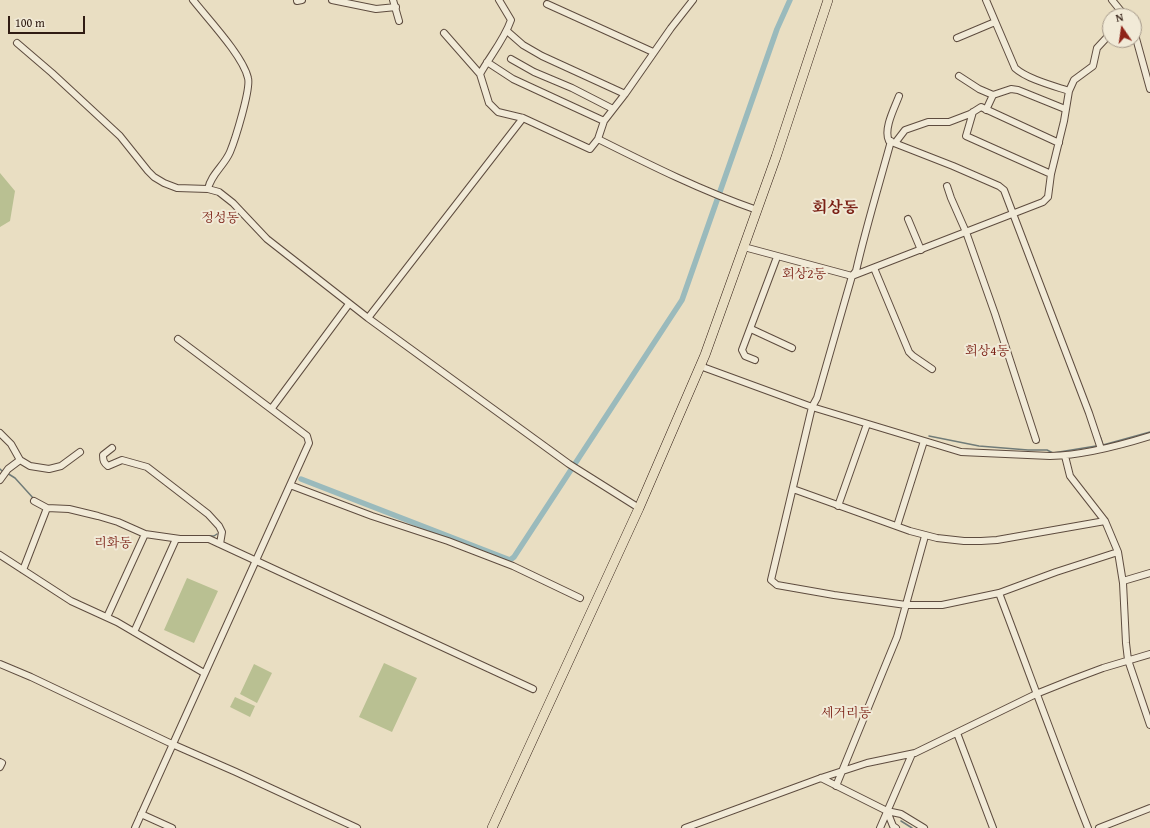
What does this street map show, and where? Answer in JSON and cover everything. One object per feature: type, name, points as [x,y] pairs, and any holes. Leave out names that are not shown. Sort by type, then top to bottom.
[{"type":"highway","points":[[492,828],[639,508],[700,366],[757,210],[828,0]]},
{"type":"street","points":[[193,0],[231,47],[244,67],[248,79],[248,92],[231,149],[225,161],[210,180],[208,189]]},
{"type":"street","points":[[332,0],[376,9],[396,7]]},
{"type":"street","points":[[393,0],[399,21]]},
{"type":"street","points":[[480,74],[507,31],[511,20],[499,0]]},
{"type":"street","points":[[444,33],[480,74],[489,103],[498,112],[523,118],[590,149],[598,139],[604,121],[626,94],[653,52],[692,0]]},
{"type":"street","points":[[986,0],[1015,68],[1019,72],[1069,91]]},
{"type":"street","points":[[547,4],[653,52]]},
{"type":"street","points":[[957,38],[995,22]]},
{"type":"street","points":[[507,31],[523,45],[542,56],[626,94]]},
{"type":"street","points":[[16,43],[52,73],[120,136],[154,177],[177,188],[208,189],[219,192],[233,203],[268,239],[349,304],[569,464],[639,508]]},
{"type":"street","points":[[744,247],[852,276],[1043,202],[1048,197],[1051,174],[1069,91],[1074,80],[1093,66],[1097,48],[1102,43]]},
{"type":"street","points":[[1139,48],[1150,89]]},
{"type":"street","points":[[511,59],[534,72],[572,88],[613,109]]},
{"type":"street","points":[[487,62],[513,79],[604,121]]},
{"type":"street","points":[[959,76],[979,89],[993,95],[1011,89],[1018,90],[1065,109]]},
{"type":"street","points":[[986,110],[993,95]]},
{"type":"street","points":[[900,96],[890,120],[888,138],[893,142],[953,166],[999,186],[1004,190],[1089,413],[1101,449]]},
{"type":"street","points":[[1058,143],[986,110],[981,106],[973,112],[948,122],[928,122],[904,130],[893,142],[866,226],[856,271],[852,276],[817,398],[812,407],[771,577],[772,582],[777,585],[834,595],[906,605],[942,605],[999,593],[1056,572],[1118,552]]},
{"type":"street","points":[[973,112],[966,136],[1051,174]]},
{"type":"street","points":[[368,318],[523,118]]},
{"type":"street","points":[[598,139],[668,174],[725,199],[757,210]]},
{"type":"street","points":[[947,186],[951,198],[959,213],[996,314],[1036,440]]},
{"type":"street","points":[[908,219],[921,250]]},
{"type":"street","points":[[755,360],[745,356],[742,350],[751,330],[777,257]]},
{"type":"street","points":[[874,268],[909,352],[932,369]]},
{"type":"street","points":[[272,408],[349,304]]},
{"type":"street","points":[[751,330],[792,348]]},
{"type":"street","points":[[135,828],[308,446],[309,439],[272,408],[178,339]]},
{"type":"street","points":[[700,366],[812,407],[961,452],[1064,456],[1101,449],[1150,436]]},
{"type":"street","points":[[838,506],[867,424]]},
{"type":"street","points":[[0,433],[11,444],[20,460],[30,466],[49,469],[61,466],[80,452]]},
{"type":"street","points":[[897,526],[924,441]]},
{"type":"street","points":[[112,448],[103,455],[102,460],[104,464],[108,466],[122,460],[147,467],[208,514],[219,526],[222,532],[220,544]]},
{"type":"street","points":[[1064,456],[1068,472],[1072,480],[1105,521],[1118,552],[1123,581],[1128,660],[1150,725]]},
{"type":"street","points":[[0,480],[8,468],[20,460]]},
{"type":"street","points":[[290,485],[372,516],[448,541],[506,563],[580,598]]},
{"type":"street","points":[[793,489],[925,536],[964,541],[990,541],[1105,521]]},
{"type":"street","points":[[34,502],[47,508],[82,511],[118,522],[145,534],[176,539],[209,539],[533,689]]},
{"type":"street","points":[[23,570],[47,508]]},
{"type":"street","points":[[107,617],[145,534]]},
{"type":"street","points":[[836,786],[897,637],[925,536]]},
{"type":"street","points":[[134,632],[176,539]]},
{"type":"street","points":[[0,555],[71,601],[107,617],[204,673]]},
{"type":"street","points":[[1123,581],[1150,573]]},
{"type":"street","points":[[999,593],[1088,828]]},
{"type":"street","points":[[689,827],[842,771],[881,760],[912,754],[1036,694],[1085,674],[1150,654]]},
{"type":"street","points":[[0,664],[357,828]]},
{"type":"street","points":[[956,733],[993,828]]},
{"type":"street","points":[[880,828],[912,754]]},
{"type":"street","points":[[0,762],[2,763],[0,767]]},
{"type":"street","points":[[821,778],[887,811],[901,814],[924,828]]},
{"type":"street","points":[[1099,828],[1150,808]]},
{"type":"street","points":[[887,811],[893,826],[896,828]]},
{"type":"street","points":[[141,814],[172,828]]},
{"type":"green space","points":[[0,173],[15,191],[10,221],[0,227]]},
{"type":"green space","points":[[187,578],[218,591],[194,643],[164,630]]},
{"type":"green space","points":[[384,663],[417,678],[392,732],[359,717]]},
{"type":"green space","points":[[254,664],[272,673],[257,703],[240,694]]},
{"type":"green space","points":[[235,697],[255,706],[250,717],[230,707]]},
{"type":"waterway","points":[[301,479],[510,560],[514,557],[682,300],[777,29],[790,0]]},
{"type":"waterway","points":[[1100,436],[1103,445],[1150,432]]},
{"type":"waterway","points":[[929,436],[979,446],[1047,450],[1053,453],[1096,446]]},
{"type":"waterway","points":[[7,473],[15,478],[34,499]]},
{"type":"waterway","points":[[207,536],[214,536],[217,534]]},
{"type":"waterway","points":[[901,821],[912,828]]},
{"type":"district","name":"회상동","points":[[835,209]]},
{"type":"district","name":"정성동","points":[[220,219]]},
{"type":"district","name":"회상2동","points":[[804,275]]},
{"type":"district","name":"회상4동","points":[[987,352]]},
{"type":"district","name":"리화동","points":[[113,544]]},
{"type":"district","name":"세거리동","points":[[846,714]]}]
